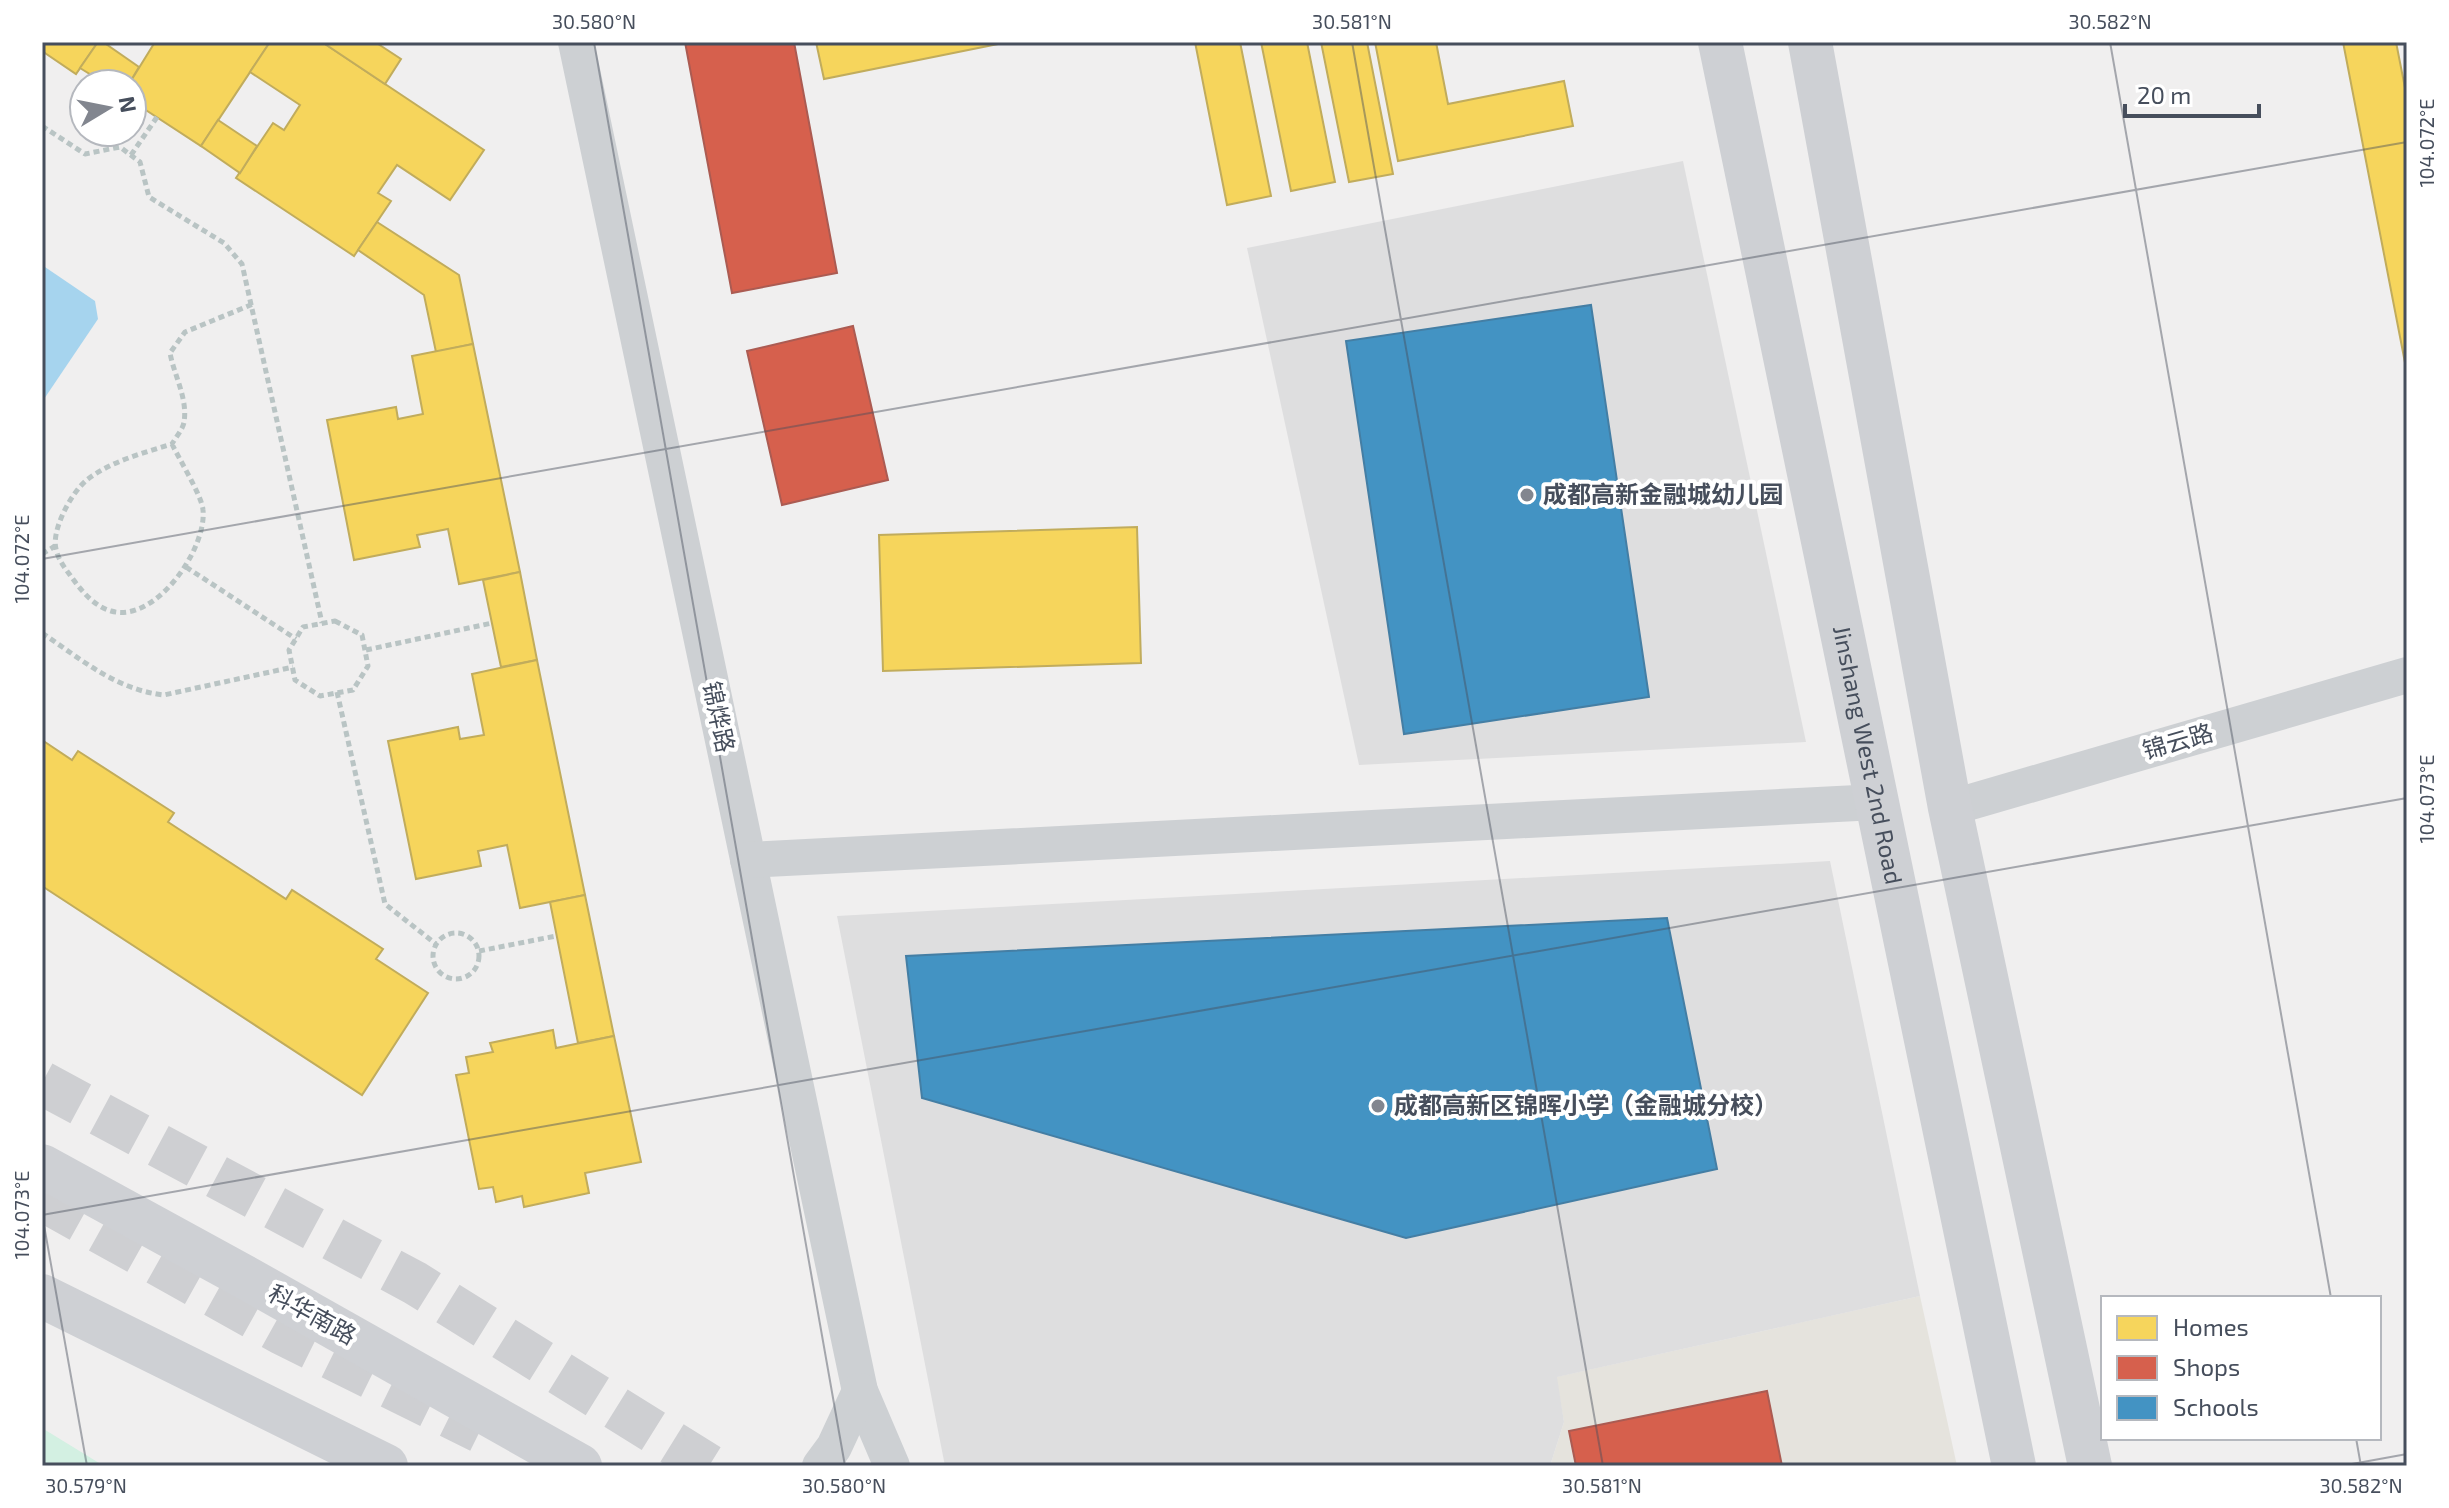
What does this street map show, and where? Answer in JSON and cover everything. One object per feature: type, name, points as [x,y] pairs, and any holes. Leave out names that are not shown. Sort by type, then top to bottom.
[{"type":"street","name":"锦烨路","points":[[576,42],[860,1391],[892,1466]]},
{"type":"street","name":"Jinshang West 2nd Road","points":[[1720,42],[2014,1466]]},
{"type":"street","points":[[1810,42],[1950,808],[2090,1466]]},
{"type":"street","name":"锦云路","points":[[1950,808],[2407,675]]},
{"type":"street","points":[[748,860],[1877,802]]},
{"type":"street","name":"科华南路","points":[[42,1166],[580,1466]]},
{"type":"street","points":[[42,1296],[386,1466]]},
{"type":"street","points":[[820,1466],[834,1447],[860,1391]]},
{"type":"path","points":[[131,155],[157,117]]},
{"type":"path","points":[[42,126],[85,154],[120,147],[140,162],[149,197],[224,243],[242,264],[322,623]]},
{"type":"path","points":[[172,444],[203,507],[202,533],[186,567],[160,595],[138,609],[112,611],[88,598],[62,564],[55,546],[61,515],[86,480],[119,461],[172,444],[184,424],[184,399],[170,353],[185,332],[253,304]]},
{"type":"path","points":[[42,554],[55,546]]},
{"type":"path","points":[[186,567],[296,639]]},
{"type":"path","points":[[335,621],[362,635],[368,666],[353,690],[320,696],[295,680],[289,650],[303,627],[322,623],[335,621]]},
{"type":"path","points":[[366,650],[492,623]]},
{"type":"path","points":[[42,633],[119,684],[142,693],[164,695],[293,667]]},
{"type":"path","points":[[337,692],[385,904],[436,944]]},
{"type":"path","points":[[449,934],[464,934],[476,944],[478,966],[467,977],[445,977],[433,959],[436,944],[449,934]]},
{"type":"path","points":[[479,951],[556,936]]},
{"type":"shaded area","name":"成都高新金融城幼儿园","points":[[1683,161],[1806,742],[1359,765],[1247,248]]},
{"type":"shaded area","name":"成都高新区锦晖小学（金融城分校）","points":[[1830,861],[1920,1296],[1557,1377],[1564,1422],[1550,1466],[945,1466],[837,916]]},
{"type":"shaded area","points":[[1920,1296],[1957,1466],[1550,1466],[1564,1422],[1556,1377]]},
{"type":"green space","points":[[42,1428],[104,1466],[42,1466]]},
{"type":"water","points":[[42,265],[95,301],[98,319],[42,402]]},
{"type":"building: Homes","points":[[42,42],[98,42],[80,68],[68,69],[42,51]]},
{"type":"building: Homes","points":[[98,42],[103,42],[139,67],[138,68],[80,68]]},
{"type":"building: Homes","points":[[155,42],[270,42],[201,146],[148,111],[148,68],[139,68]]},
{"type":"building: Homes","points":[[270,42],[322,42],[484,150],[450,200],[397,165],[378,193],[391,201],[354,256],[236,178],[273,123],[284,130],[300,105],[250,72]]},
{"type":"building: Homes","points":[[322,42],[375,42],[401,59],[385,84]]},
{"type":"building: Homes","points":[[816,42],[1008,42],[824,79]]},
{"type":"building: Homes","points":[[1195,42],[1240,42],[1271,196],[1227,205]]},
{"type":"building: Homes","points":[[1261,42],[1307,42],[1335,182],[1291,191]]},
{"type":"building: Homes","points":[[1321,42],[1367,42],[1393,174],[1349,182]]},
{"type":"building: Homes","points":[[1375,42],[1436,42],[1448,104],[1564,81],[1573,126],[1398,161]]},
{"type":"building: Homes","points":[[2343,42],[2396,42],[2407,98],[2407,373]]},
{"type":"building: Homes","points":[[218,120],[257,146],[240,173],[201,146]]},
{"type":"building: Homes","points":[[377,222],[459,275],[473,344],[436,352],[424,295],[358,250]]},
{"type":"building: Homes","points":[[473,344],[520,572],[459,584],[448,529],[417,535],[420,547],[354,560],[327,420],[396,407],[398,419],[423,414],[412,356]]},
{"type":"building: Homes","points":[[1137,527],[1141,663],[883,671],[879,535]]},
{"type":"building: Homes","points":[[520,572],[537,660],[501,667],[483,580]]},
{"type":"building: Homes","points":[[537,660],[585,895],[520,908],[507,845],[478,851],[481,866],[416,879],[388,741],[458,727],[460,739],[484,735],[472,674]]},
{"type":"building: Homes","points":[[42,740],[72,760],[78,751],[174,813],[168,822],[286,899],[292,890],[383,949],[376,959],[428,993],[362,1095],[42,886]]},
{"type":"building: Homes","points":[[585,895],[614,1036],[578,1043],[550,902]]},
{"type":"building: Homes","points":[[553,1030],[556,1048],[614,1036],[641,1162],[585,1173],[589,1193],[524,1207],[522,1196],[496,1202],[493,1187],[479,1189],[456,1075],[469,1073],[466,1057],[493,1052],[490,1043]]},
{"type":"building: Shops","points":[[685,42],[794,42],[837,273],[732,293]]},
{"type":"building: Shops","points":[[853,326],[888,480],[782,505],[747,351]]},
{"type":"building: Shops","points":[[1767,1391],[1782,1466],[1576,1466],[1569,1431]]},
{"type":"building: Schools","points":[[1591,305],[1649,697],[1404,734],[1346,341]]},
{"type":"building: Schools","points":[[1667,918],[1717,1169],[1406,1238],[922,1098],[906,956]]},
{"type":"tunnel","points":[[42,1083],[415,1283],[709,1466]]},
{"type":"tunnel","points":[[42,1199],[282,1333],[480,1431]]},
{"type":"place","name":"成都高新金融城幼儿园","points":[[1527,495]]},
{"type":"place","name":"成都高新区锦晖小学（金融城分校）","points":[[1378,1106]]}]
